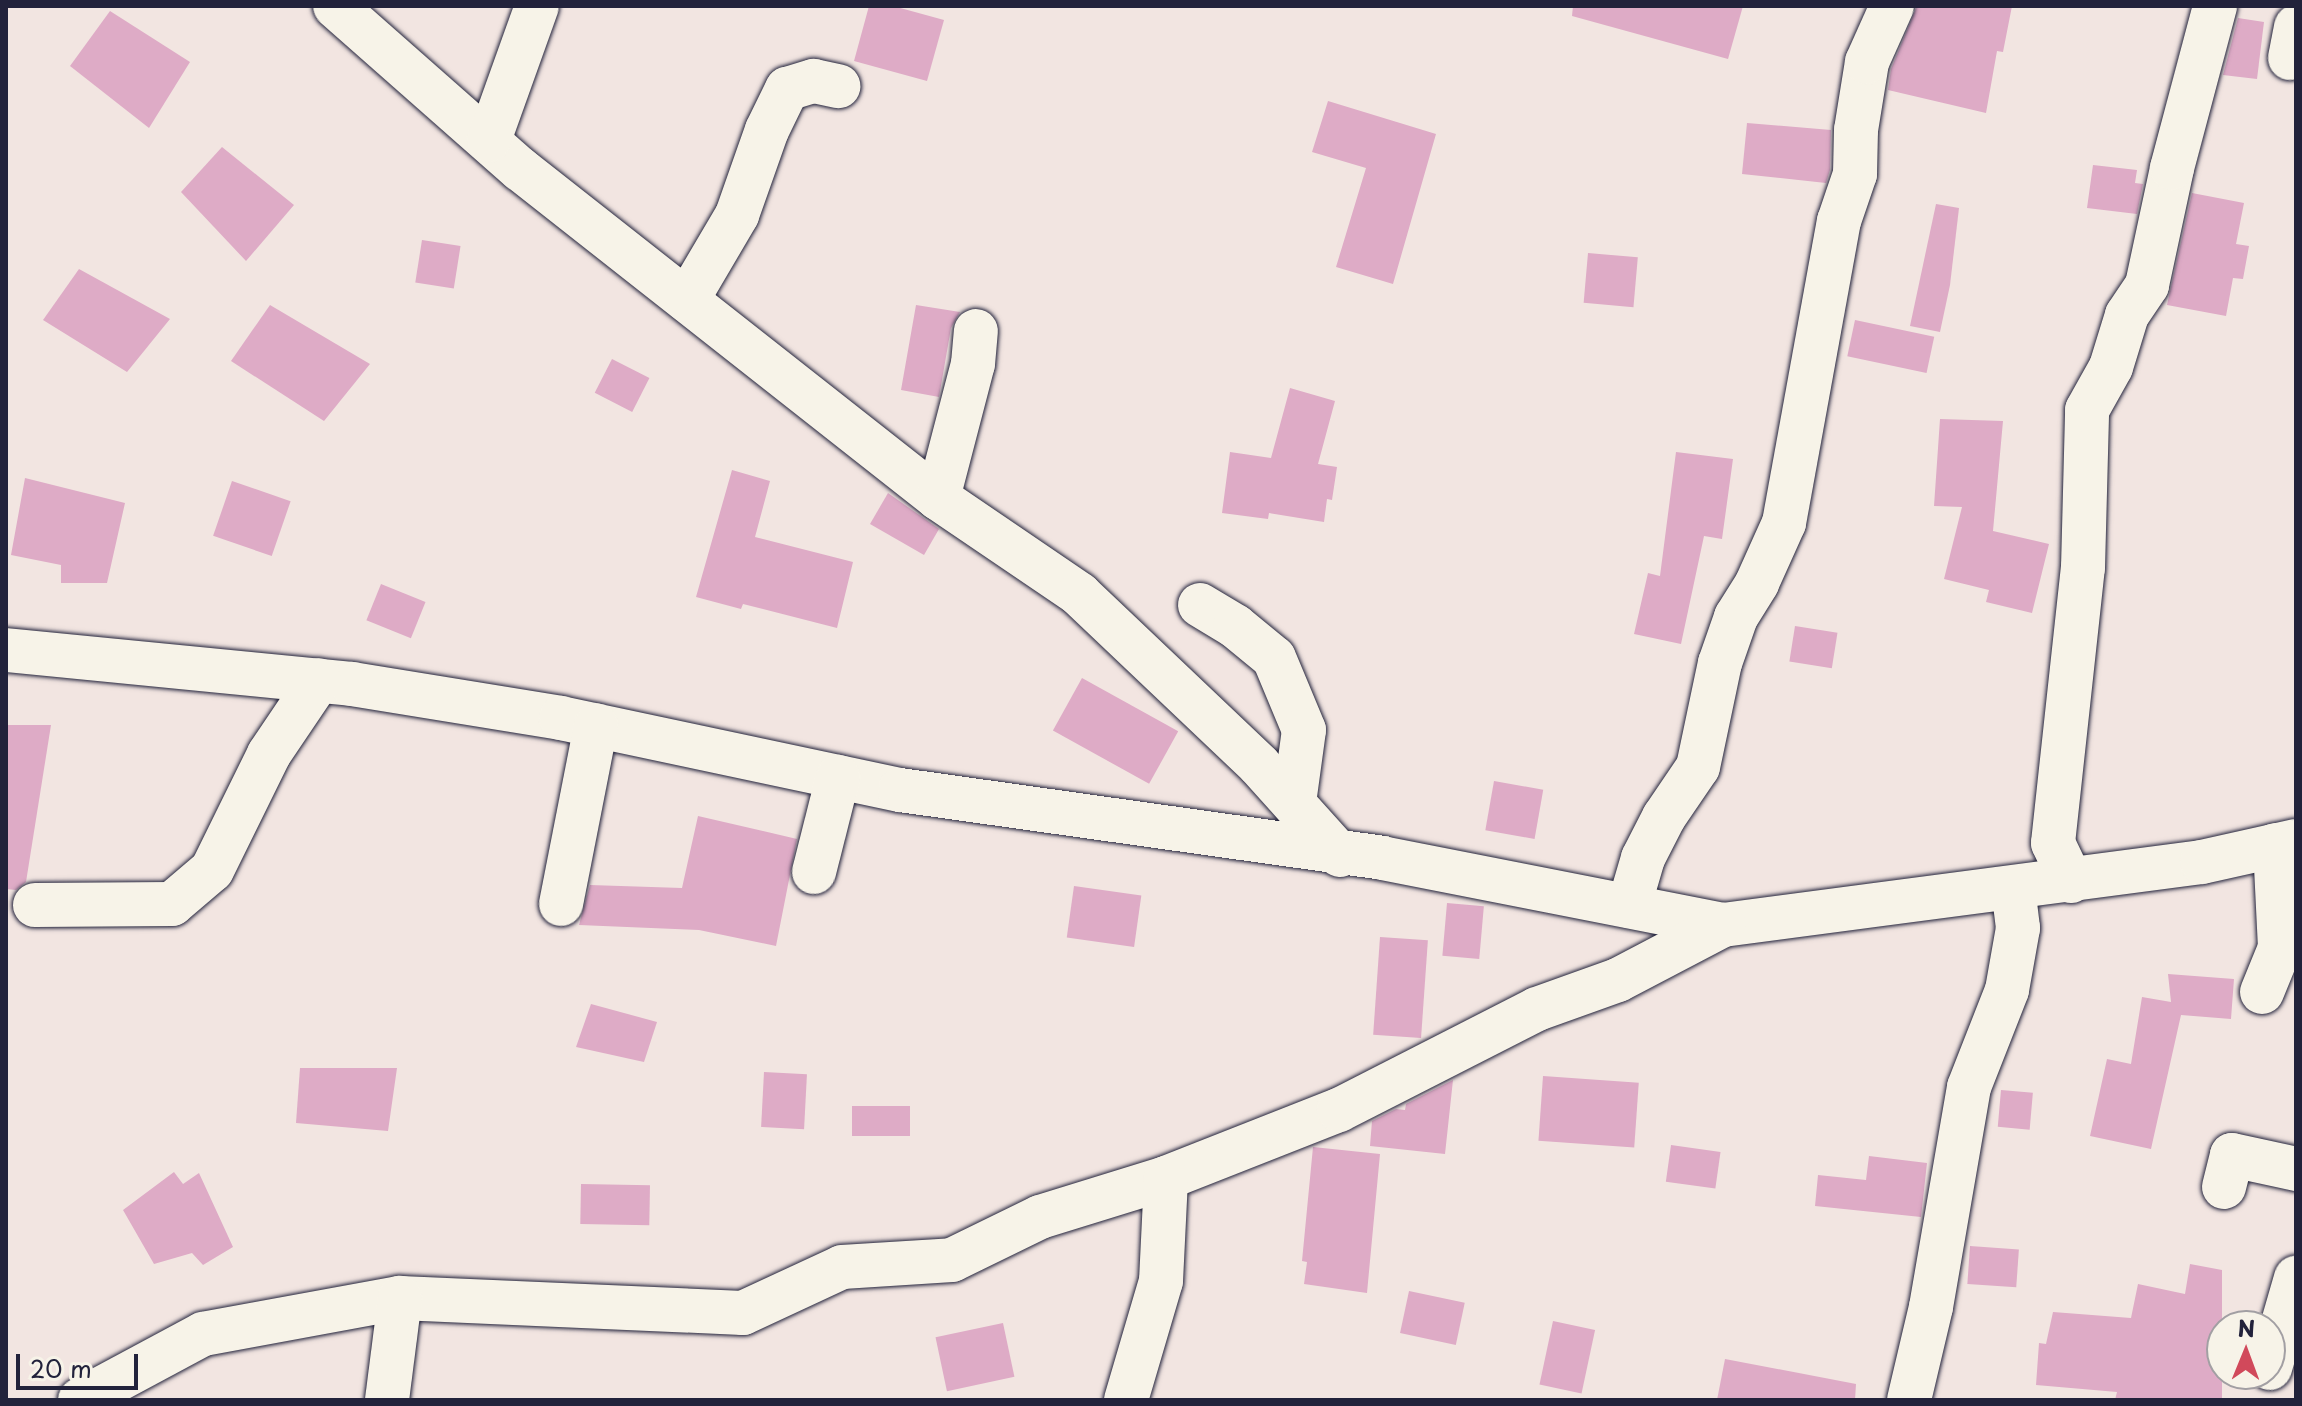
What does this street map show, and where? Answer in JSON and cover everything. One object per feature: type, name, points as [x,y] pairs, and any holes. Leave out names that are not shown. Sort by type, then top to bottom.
[{"type":"street","points":[[335,6],[520,169],[938,498],[1079,594],[1259,765],[1340,855]]},
{"type":"street","points":[[489,140],[537,6]]},
{"type":"street","points":[[1629,906],[1643,858],[1664,817],[1698,767],[1720,663],[1736,617],[1757,583],[1784,523],[1839,221],[1855,174],[1856,130],[1867,62],[1892,6]]},
{"type":"street","points":[[2071,881],[2053,843],[2083,568],[2087,410],[2111,367],[2127,315],[2147,285],[2172,168],[2215,6]]},
{"type":"street","points":[[687,300],[737,215],[767,130],[787,89],[814,81],[838,86]]},
{"type":"street","points":[[938,498],[973,364],[976,331]]},
{"type":"street","points":[[1200,605],[1235,626],[1274,658],[1304,730],[1294,803]]},
{"type":"street","points":[[6,650],[319,680],[596,725],[900,790],[1340,855],[1382,858],[1723,925],[2202,862],[2286,843],[2280,948],[2262,992]]},
{"type":"street","points":[[35,905],[172,904],[212,870],[269,754],[319,680]]},
{"type":"street","points":[[561,904],[596,725]]},
{"type":"street","points":[[814,872],[838,777]]},
{"type":"street","points":[[1921,1398],[1933,1296],[1969,1087],[2007,990],[2018,928],[2013,889]]},
{"type":"street","points":[[80,1400],[203,1334],[400,1298],[743,1313],[842,1267],[952,1260],[1040,1217],[1166,1178],[1339,1110],[1537,1009],[1618,980],[1723,925]]},
{"type":"street","points":[[2224,1187],[2232,1155],[2296,1169]]},
{"type":"street","points":[[1126,1400],[1161,1281],[1166,1178]]},
{"type":"street","points":[[2286,1312],[2296,1278]]},
{"type":"street","points":[[387,1400],[400,1298]]},
{"type":"building","points":[[869,6],[893,6],[944,20],[927,81],[854,61]]},
{"type":"building","points":[[1573,6],[1743,6],[1728,59],[1572,16]]},
{"type":"building","points":[[1917,6],[2012,6],[2003,52],[1997,51],[1986,113],[1888,90],[1891,69]]},
{"type":"building","points":[[110,11],[190,62],[149,128],[70,66]]},
{"type":"building","points":[[2238,18],[2264,22],[2257,79],[2223,75]]},
{"type":"building","points":[[1328,101],[1436,134],[1393,284],[1336,267],[1366,168],[1312,152]]},
{"type":"building","points":[[1747,123],[1831,130],[1830,170],[1826,183],[1742,174]]},
{"type":"building","points":[[222,147],[294,205],[246,261],[181,192]]},
{"type":"building","points":[[2093,165],[2137,170],[2135,183],[2143,184],[2137,214],[2087,208]]},
{"type":"building","points":[[2192,193],[2244,203],[2236,244],[2249,246],[2243,279],[2233,278],[2226,316],[2167,305]]},
{"type":"building","points":[[1936,204],[1959,208],[1950,285],[1940,332],[1910,326]]},
{"type":"building","points":[[422,240],[461,246],[454,289],[415,282]]},
{"type":"building","points":[[1588,253],[1638,257],[1633,307],[1584,303]]},
{"type":"building","points":[[79,269],[170,319],[127,372],[43,320]]},
{"type":"building","points":[[270,305],[370,364],[324,421],[231,361]]},
{"type":"building","points":[[916,305],[960,312],[951,328],[939,397],[901,390]]},
{"type":"building","points":[[1855,320],[1934,337],[1927,373],[1847,356]]},
{"type":"building","points":[[612,359],[649,378],[632,412],[595,393]]},
{"type":"building","points":[[1290,388],[1335,401],[1318,464],[1337,467],[1332,500],[1327,499],[1324,522],[1269,513],[1268,519],[1222,513],[1230,452],[1271,458]]},
{"type":"building","points":[[1940,419],[2003,421],[1993,531],[2049,544],[2032,613],[1986,602],[1989,590],[1944,579],[1962,507],[1934,506]]},
{"type":"building","points":[[1676,452],[1733,459],[1722,539],[1704,536],[1681,644],[1634,634],[1648,573],[1660,576]]},
{"type":"building","points":[[732,470],[770,481],[755,537],[853,562],[837,628],[743,604],[741,609],[696,597]]},
{"type":"building","points":[[25,478],[125,503],[107,583],[61,583],[61,565],[11,555]]},
{"type":"building","points":[[232,481],[291,501],[272,556],[213,536]]},
{"type":"building","points":[[888,493],[939,529],[924,555],[870,524]]},
{"type":"building","points":[[381,584],[426,602],[411,638],[366,620]]},
{"type":"building","points":[[1795,626],[1837,633],[1832,668],[1789,662]]},
{"type":"building","points":[[1082,678],[1178,731],[1149,784],[1053,730]]},
{"type":"building","points":[[6,725],[51,725],[26,882],[16,890],[6,889]]},
{"type":"building","points":[[1494,781],[1543,790],[1535,839],[1485,830]]},
{"type":"building","points":[[698,816],[797,839],[776,946],[699,930],[579,925],[590,885],[682,888]]},
{"type":"building","points":[[1074,886],[1141,895],[1134,947],[1067,937]]},
{"type":"building","points":[[1447,903],[1484,906],[1479,959],[1442,956]]},
{"type":"building","points":[[1380,937],[1428,940],[1421,1038],[1373,1035]]},
{"type":"building","points":[[2168,974],[2234,979],[2231,1019],[2181,1015],[2151,1149],[2090,1136],[2107,1059],[2131,1064],[2142,997],[2171,1002]]},
{"type":"building","points":[[591,1004],[657,1022],[644,1062],[576,1047]]},
{"type":"building","points":[[300,1068],[397,1068],[388,1131],[296,1123]]},
{"type":"building","points":[[764,1072],[807,1074],[804,1129],[761,1127]]},
{"type":"building","points":[[1543,1076],[1639,1083],[1634,1148],[1538,1141]]},
{"type":"building","points":[[1453,1080],[1445,1154],[1370,1146],[1372,1121],[1396,1109],[1405,1110],[1406,1104]]},
{"type":"building","points":[[2001,1090],[2033,1093],[2030,1130],[1998,1127]]},
{"type":"building","points":[[852,1106],[910,1106],[910,1136],[852,1136]]},
{"type":"building","points":[[1671,1145],[1721,1152],[1715,1189],[1666,1182]]},
{"type":"building","points":[[1313,1147],[1380,1154],[1367,1293],[1304,1284],[1307,1262],[1302,1261]]},
{"type":"building","points":[[1869,1156],[1927,1163],[1921,1217],[1815,1206],[1818,1175],[1866,1180]]},
{"type":"building","points":[[174,1172],[183,1184],[199,1173],[233,1247],[203,1265],[192,1253],[154,1264],[123,1210]]},
{"type":"building","points":[[581,1184],[650,1185],[649,1225],[580,1224]]},
{"type":"building","points":[[1970,1246],[2019,1249],[2016,1287],[1967,1284]]},
{"type":"building","points":[[2190,1264],[2222,1270],[2222,1310],[2206,1310],[2206,1390],[2222,1390],[2222,1400],[2115,1400],[2117,1392],[2036,1385],[2039,1343],[2046,1344],[2053,1312],[2131,1318],[2138,1284],[2185,1294]]},
{"type":"building","points":[[1409,1291],[1465,1303],[1456,1345],[1400,1333]]},
{"type":"building","points":[[1553,1321],[1595,1330],[1582,1394],[1539,1385]]},
{"type":"building","points":[[1003,1323],[1014,1377],[947,1391],[936,1337]]},
{"type":"building","points":[[1725,1359],[1856,1384],[1855,1400],[1717,1400]]}]
